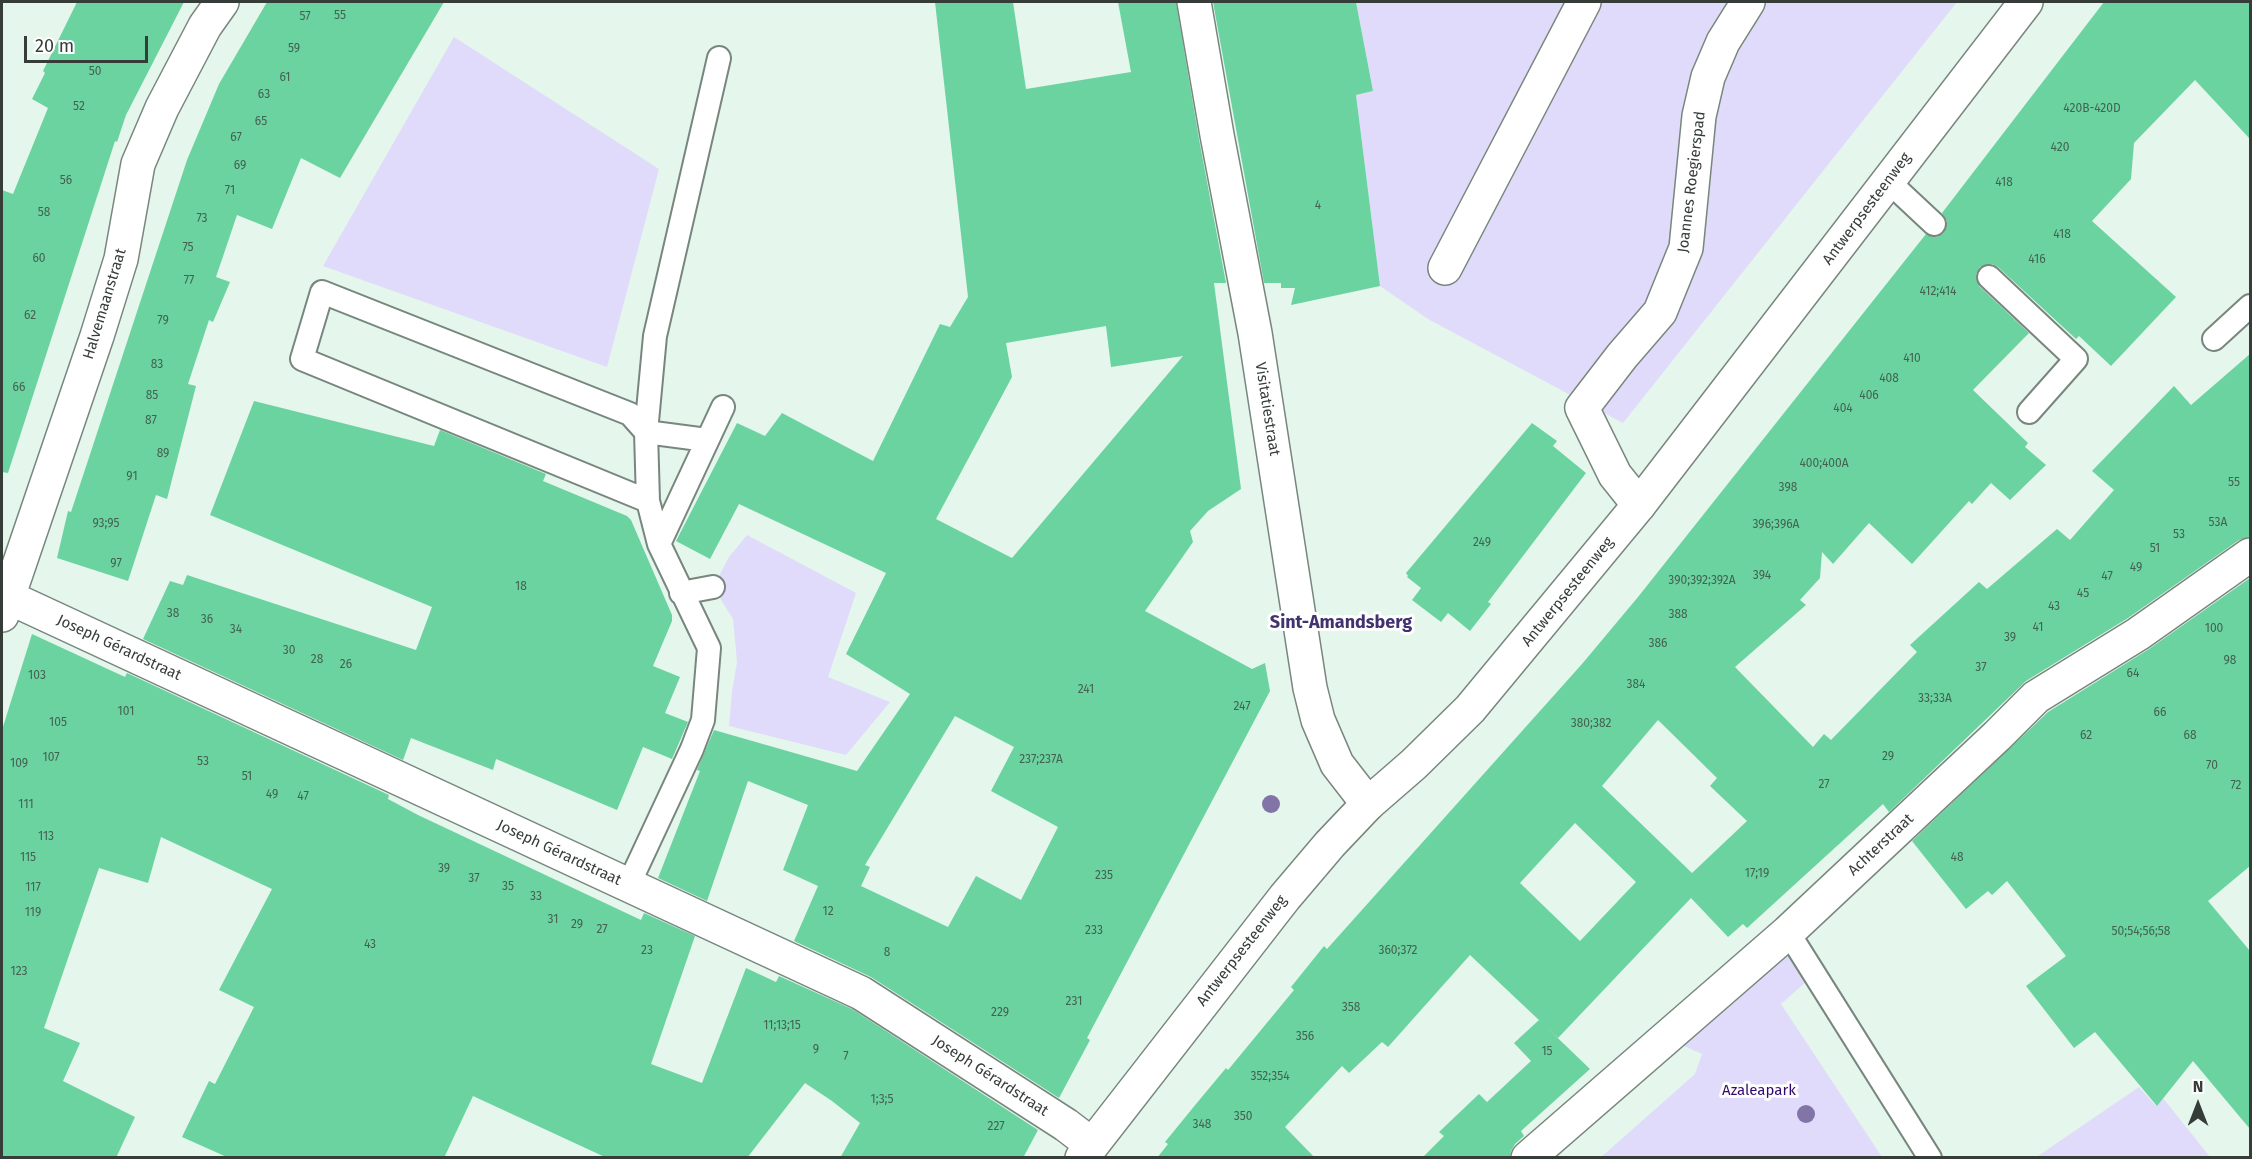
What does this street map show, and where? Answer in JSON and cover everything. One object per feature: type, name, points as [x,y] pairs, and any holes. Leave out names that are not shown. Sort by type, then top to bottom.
[{"type":"street","name":"Halvemaanstraat","points":[[5,606],[121,259],[138,164],[162,108],[205,26],[222,2]]},
{"type":"street","name":"Visitatiestraat","points":[[1194,2],[1216,135],[1255,333],[1310,688],[1318,720],[1337,764],[1368,804]]},
{"type":"street","points":[[1445,268],[1584,2]]},
{"type":"street","name":"Joannes Roegierspad","points":[[1639,505],[1615,475],[1582,408],[1660,312],[1686,248],[1699,116],[1708,77],[1723,42],[1748,2]]},
{"type":"street","name":"Antwerpsesteenweg","points":[[1086,1151],[1330,843],[1368,804],[1414,764],[1470,709],[1639,505],[1888,181],[2018,3]]},
{"type":"street","name":"Achterstraat","points":[[1527,1158],[1788,932],[2036,697],[2138,634],[2250,555]]},
{"type":"street","name":"Joseph Gérardstraat","points":[[5,606],[861,993],[1066,1125],[1086,1151]]},
{"type":"lane","points":[[628,886],[692,749],[703,720],[710,648],[681,593],[659,544],[648,501],[646,432],[655,336],[719,58]]},
{"type":"lane","points":[[1888,181],[1934,224]]},
{"type":"lane","points":[[1989,277],[2076,359],[2029,412]]},
{"type":"lane","points":[[648,501],[302,358],[322,292],[630,414],[646,432],[707,440]]},
{"type":"lane","points":[[2214,339],[2250,306]]},
{"type":"lane","points":[[659,544],[723,407]]},
{"type":"lane","points":[[681,593],[713,587]]},
{"type":"lane","points":[[1788,932],[1930,1158]]},
{"type":"green space","points":[[1356,2],[1957,2],[1623,423],[1428,319],[1380,286],[1356,95],[1373,91]]},
{"type":"green space","points":[[454,37],[659,169],[607,367],[323,266]]},
{"type":"green space","points":[[747,535],[856,593],[828,677],[890,702],[846,755],[729,726],[737,662],[733,619],[713,587],[729,557]]},
{"type":"green space","name":"Azaleapark","points":[[1786,952],[1807,981],[1781,1004],[1882,1157],[1600,1158],[1695,1074],[1702,1054],[1682,1045]]},
{"type":"green space","points":[[2139,1087],[2156,1106],[2163,1098],[2210,1157],[2035,1158]]},
{"type":"building","points":[[77,2],[184,2],[126,115],[117,142],[115,141],[8,473],[2,472],[2,190],[13,194],[48,108],[32,99],[45,73],[43,71]]},
{"type":"building","points":[[267,2],[444,2],[340,178],[301,158],[272,229],[237,215],[216,277],[230,282],[213,322],[209,320],[188,384],[196,386],[167,499],[156,495],[128,581],[57,558],[68,511],[71,512],[187,160],[219,84]]},
{"type":"building","points":[[935,2],[1013,2],[1026,89],[1131,72],[1118,2],[1176,2],[1226,283],[1214,283],[1241,489],[1208,511],[1190,531],[1193,542],[1145,611],[1252,669],[1265,663],[1270,691],[1087,1038],[1090,1040],[1059,1098],[871,977],[794,941],[818,886],[783,870],[808,805],[748,781],[707,901],[658,878],[714,730],[857,771],[910,694],[846,654],[886,573],[739,504],[710,559],[676,541],[737,423],[765,436],[782,413],[873,461],[940,324],[950,327],[968,297]],"holes":[[[1106,326],[1111,367],[1183,356],[1012,558],[936,519],[1012,377],[1006,343]],[[955,716],[1014,747],[991,791],[1058,827],[1021,900],[976,876],[948,927],[861,886],[870,867],[865,865]]]},
{"type":"building","points":[[1213,2],[1356,2],[1373,91],[1356,95],[1380,286],[1291,305],[1295,288],[1281,288],[1281,283],[1264,283]]},
{"type":"building","points":[[2104,2],[2250,2],[2250,139],[2195,80],[2134,143],[2131,179],[2092,221],[2176,297],[2111,366],[2079,336],[2076,339],[1998,267],[1992,264],[1980,267],[1976,274],[1979,286],[2029,333],[1973,390],[2028,443],[2025,447],[2046,465],[2010,500],[1991,483],[1972,504],[1969,501],[1912,564],[1869,523],[1833,564],[1822,552],[1820,578],[1800,600],[1806,605],[1735,667],[1813,747],[1824,734],[1831,740],[1917,652],[1910,645],[1979,582],[1987,589],[2057,529],[2070,540],[2114,490],[2092,471],[2174,386],[2191,405],[2250,354],[2250,537],[2239,540],[2128,618],[2026,681],[1889,812],[1883,804],[1747,928],[1743,924],[1728,937],[1691,898],[1558,1038],[1470,955],[1388,1047],[1382,1042],[1349,1073],[1342,1066],[1285,1127],[1315,1158],[1157,1158],[1168,1144],[1165,1142],[1294,990],[1291,987],[1324,946],[1327,949],[1582,664],[1638,597],[1926,234],[1937,237],[1944,233],[1947,221],[1942,213]],"holes":[[[1658,720],[1717,778],[1710,786],[1747,821],[1692,873],[1602,786]],[[1575,823],[1636,882],[1580,941],[1520,883]]]},
{"type":"building","points":[[254,401],[434,446],[440,430],[546,474],[543,481],[627,516],[631,520],[672,615],[672,621],[653,666],[680,677],[665,713],[688,722],[672,759],[643,747],[617,810],[496,759],[493,770],[411,738],[403,760],[143,639],[170,581],[183,585],[187,575],[416,650],[432,607],[210,515]]},
{"type":"building","points":[[1532,423],[1557,441],[1553,446],[1586,473],[1488,602],[1491,604],[1470,631],[1448,613],[1441,622],[1412,600],[1421,588],[1407,577],[1406,573]]},
{"type":"building","points":[[2250,578],[2250,866],[2208,901],[2250,951],[2250,1129],[2193,1061],[2157,1106],[2095,1032],[2074,1048],[2026,986],[2066,956],[2007,881],[1992,895],[1988,891],[1966,909],[1912,841],[2048,712],[2149,649]]},
{"type":"building","points":[[32,634],[125,677],[127,673],[389,795],[388,799],[418,815],[641,920],[644,913],[695,936],[651,1064],[702,1083],[746,968],[776,982],[779,976],[852,1009],[1038,1130],[1023,1158],[840,1158],[860,1123],[805,1083],[747,1158],[607,1158],[473,1096],[444,1158],[229,1158],[182,1137],[209,1081],[215,1084],[254,1007],[219,990],[272,889],[161,837],[148,883],[99,868],[44,1028],[80,1043],[63,1081],[135,1117],[116,1158],[2,1158],[2,730]]},
{"type":"building","points":[[1539,1020],[1590,1069],[1521,1131],[1524,1136],[1515,1144],[1510,1158],[1422,1158],[1444,1136],[1439,1132],[1479,1094],[1487,1102],[1531,1061],[1514,1043]]},
{"type":"district","name":"Sint-Amandsberg","points":[[1341,623]]}]
